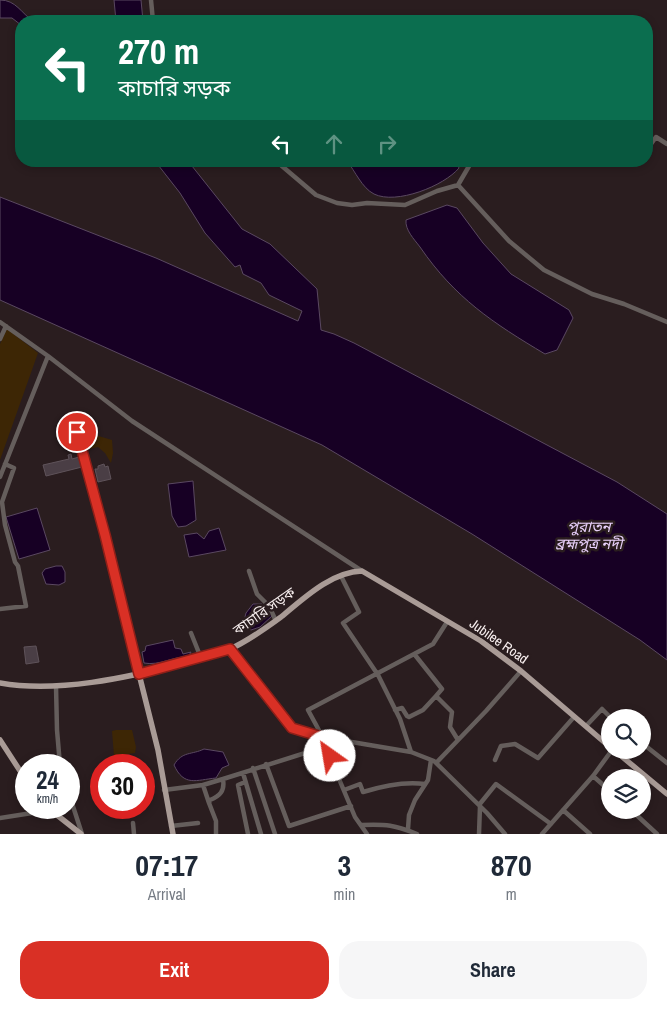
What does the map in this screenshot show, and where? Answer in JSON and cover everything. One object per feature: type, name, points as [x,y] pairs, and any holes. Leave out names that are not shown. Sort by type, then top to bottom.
[{"type":"main road","name":"কাচারি সড়ক","points":[[0,682],[30,686],[56,686],[139,674],[201,658],[230,649],[276,621],[301,600],[341,576],[350,571],[362,571]]},
{"type":"main road","name":"Jubilee Road","points":[[362,571],[481,641],[601,739]]},
{"type":"main road","points":[[139,674],[158,750],[173,834]]},
{"type":"main road","points":[[0,740],[15,763]]},
{"type":"main road","name":"Jubilee Road","points":[[624,759],[667,794]]},
{"type":"main road","points":[[62,819],[82,834]]},
{"type":"street","points":[[151,0],[152,15]]},
{"type":"street","points":[[653,141],[656,137],[667,144]]},
{"type":"street","points":[[283,167],[316,195],[337,203],[352,205],[367,203],[405,205],[437,190],[458,186],[469,167]]},
{"type":"street","points":[[458,186],[510,241],[544,270],[592,294],[624,304],[667,322]]},
{"type":"street","points":[[0,322],[48,356],[132,421],[362,571]]},
{"type":"street","points":[[0,339],[6,326]]},
{"type":"street","points":[[0,477],[48,356]]},
{"type":"street","points":[[74,424],[105,535],[139,674]]},
{"type":"street","points":[[0,609],[26,606],[18,566],[15,562],[2,508],[4,493],[14,468],[5,464]]},
{"type":"street","points":[[249,571],[258,594],[269,606],[276,621]]},
{"type":"street","points":[[341,576],[359,612],[343,623],[378,675],[395,710],[411,752]]},
{"type":"street","points":[[366,834],[362,825],[355,817],[327,745],[308,710],[378,675],[433,644],[447,622]]},
{"type":"street","points":[[191,633],[201,658]]},
{"type":"street","points":[[230,649],[292,728],[322,737],[411,752],[431,760],[480,805],[505,834]]},
{"type":"street","points":[[395,710],[402,708],[409,717],[423,710],[442,689],[415,655]]},
{"type":"street","points":[[436,763],[486,711],[520,671]]},
{"type":"street","points":[[56,686],[59,754]]},
{"type":"street","points":[[436,696],[452,712],[450,727],[458,740]]},
{"type":"street","points":[[586,726],[601,710]]},
{"type":"street","points":[[495,760],[501,746],[515,744],[538,758],[574,717]]},
{"type":"street","points":[[164,790],[203,785],[243,774],[253,768],[346,740]]},
{"type":"street","points":[[651,750],[667,762]]},
{"type":"street","points":[[543,834],[593,776],[605,759]]},
{"type":"street","points":[[408,830],[409,815],[415,800],[428,780],[431,760]]},
{"type":"street","points":[[266,764],[289,826],[351,806]]},
{"type":"street","points":[[253,768],[275,834]]},
{"type":"street","points":[[243,774],[261,834]]},
{"type":"street","points":[[593,776],[601,783]]},
{"type":"street","points":[[209,803],[224,787],[223,779]]},
{"type":"street","points":[[245,782],[238,785],[248,834]]},
{"type":"street","points":[[344,790],[360,784],[363,792],[368,789],[398,783],[425,784]]},
{"type":"street","points":[[479,834],[480,805],[496,784],[551,824]]},
{"type":"street","points":[[203,785],[216,821],[216,834]]},
{"type":"street","points":[[563,810],[590,834]]},
{"type":"street","points":[[0,818],[15,816]]},
{"type":"street","points":[[77,819],[82,834]]},
{"type":"street","points":[[641,819],[657,834]]},
{"type":"street","points":[[171,826],[198,823]]},
{"type":"street","points":[[133,824],[134,834]]},
{"type":"street","points":[[362,825],[381,825],[408,830],[417,834]]},
{"type":"shaded area","points":[[7,329],[38,353],[0,460],[0,344]]},
{"type":"shaded area","points":[[94,425],[95,435],[112,440],[113,453],[111,463],[105,453],[98,447],[85,450],[78,426]]},
{"type":"shaded area","points":[[132,730],[136,747],[135,753],[114,754],[112,731]]},
{"type":"water","points":[[0,0],[10,2],[26,15],[15,15],[15,20],[12,18],[0,18]]},
{"type":"water","points":[[114,0],[141,0],[142,15],[115,15]]},
{"type":"water","name":"পুরাতন ব্রহ্মপুত্র নদী","points":[[160,167],[193,167],[242,229],[270,244],[317,289],[321,330],[354,343],[617,482],[667,514],[667,660],[640,640],[472,534],[322,445],[0,300],[0,197],[156,258],[298,321],[302,311],[269,295],[261,283],[243,274],[240,265],[235,267],[205,233],[180,193]]},
{"type":"water","points":[[351,167],[459,168],[452,175],[431,187],[419,192],[394,197],[383,197],[374,194],[359,179]]},
{"type":"water","points":[[447,205],[457,208],[483,243],[511,274],[569,310],[573,318],[557,350],[545,354],[508,331],[461,295],[433,265],[410,234],[406,220]]},
{"type":"water","points":[[193,481],[196,520],[186,526],[178,527],[172,516],[168,484]]},
{"type":"water","points":[[37,508],[50,550],[19,559],[6,517]]},
{"type":"water","points":[[219,528],[226,550],[189,557],[184,535],[197,533],[204,539],[209,531]]},
{"type":"water","points":[[62,566],[65,572],[65,582],[59,585],[46,584],[42,573],[45,569]]},
{"type":"water","points":[[253,604],[262,604],[272,616],[260,627],[251,630],[243,625],[246,613]]},
{"type":"water","points":[[173,640],[175,648],[181,649],[183,654],[191,652],[188,657],[150,664],[144,663],[142,652],[145,651],[146,646]]},
{"type":"water","points":[[204,749],[223,752],[229,765],[222,768],[216,778],[191,781],[182,777],[174,765],[180,757]]},
{"type":"building","points":[[71,454],[72,459],[79,457],[82,467],[46,476],[43,465],[69,459],[68,455]]},
{"type":"building","points":[[104,464],[105,467],[108,466],[111,479],[98,482],[95,469]]},
{"type":"building","points":[[36,646],[39,662],[26,664],[24,647]]},
{"type":"route","points":[[77,432],[105,535],[139,674],[230,649],[292,728],[322,737],[327,745],[330,756]]}]
